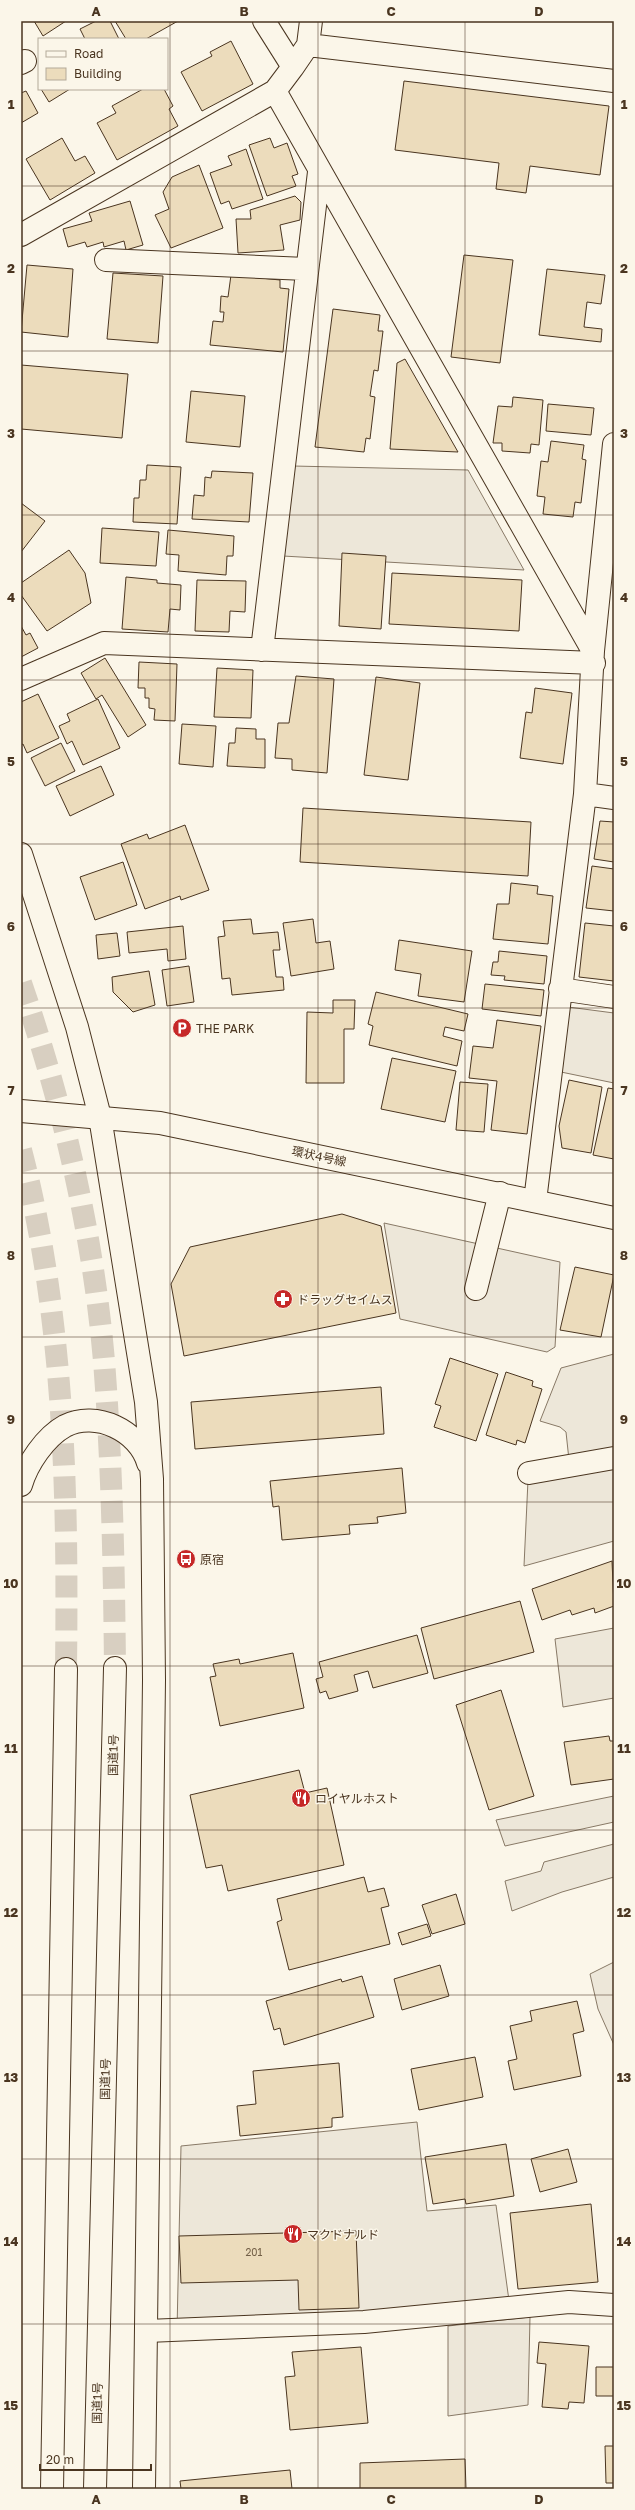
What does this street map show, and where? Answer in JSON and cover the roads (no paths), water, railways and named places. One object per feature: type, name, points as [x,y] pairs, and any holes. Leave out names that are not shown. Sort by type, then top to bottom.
[{"type":"main road","points":[[264,21],[293,67]]},
{"type":"main road","points":[[21,235],[275,91],[308,45],[311,21]]},
{"type":"main road","points":[[308,45],[614,81]]},
{"type":"main road","points":[[275,91],[319,172],[593,657]]},
{"type":"main road","points":[[262,650],[306,269],[319,172]]},
{"type":"main road","points":[[106,260],[306,269]]},
{"type":"main road","points":[[535,1201],[585,794],[593,657],[614,444]]},
{"type":"main road","points":[[21,679],[104,643],[262,650],[593,657]]},
{"type":"main road","points":[[585,794],[614,798]]},
{"type":"main road","points":[[21,854],[76,1027],[100,1117],[146,1402],[152,1479],[154,1680],[144,2489]]},
{"type":"main road","points":[[560,989],[614,997]]},
{"type":"main road","name":"環状4号線","points":[[21,1111],[160,1123],[614,1218]]},
{"type":"main road","points":[[476,1289],[500,1193]]},
{"type":"main road","points":[[21,1484],[35,1456],[49,1439],[65,1426],[85,1422],[102,1423],[122,1428],[136,1441],[146,1457],[152,1479]]},
{"type":"main road","points":[[529,1473],[614,1458]]},
{"type":"main road","points":[[52,2489],[66,1668]]},
{"type":"main road","name":"国道1号","points":[[95,2489],[115,1668]]},
{"type":"main road","points":[[147,2331],[364,2322],[569,2302],[614,2305]]},
{"type":"tunnel","points":[[21,983],[63,1122],[84,1217],[99,1313],[107,1400],[111,1477],[115,1668]]},
{"type":"tunnel","points":[[21,1150],[36,1214],[47,1278],[61,1408],[66,1538],[66,1669]]},
{"type":"place","name":"THE PARK","points":[[182,1028]]},
{"type":"place","name":"ドラッグセイムス","points":[[283,1299]]},
{"type":"place","name":"原宿","points":[[186,1559]]},
{"type":"place","name":"ロイヤルホスト","points":[[301,1798]]},
{"type":"place","name":"マクドナルド","points":[[293,2234]]}]
